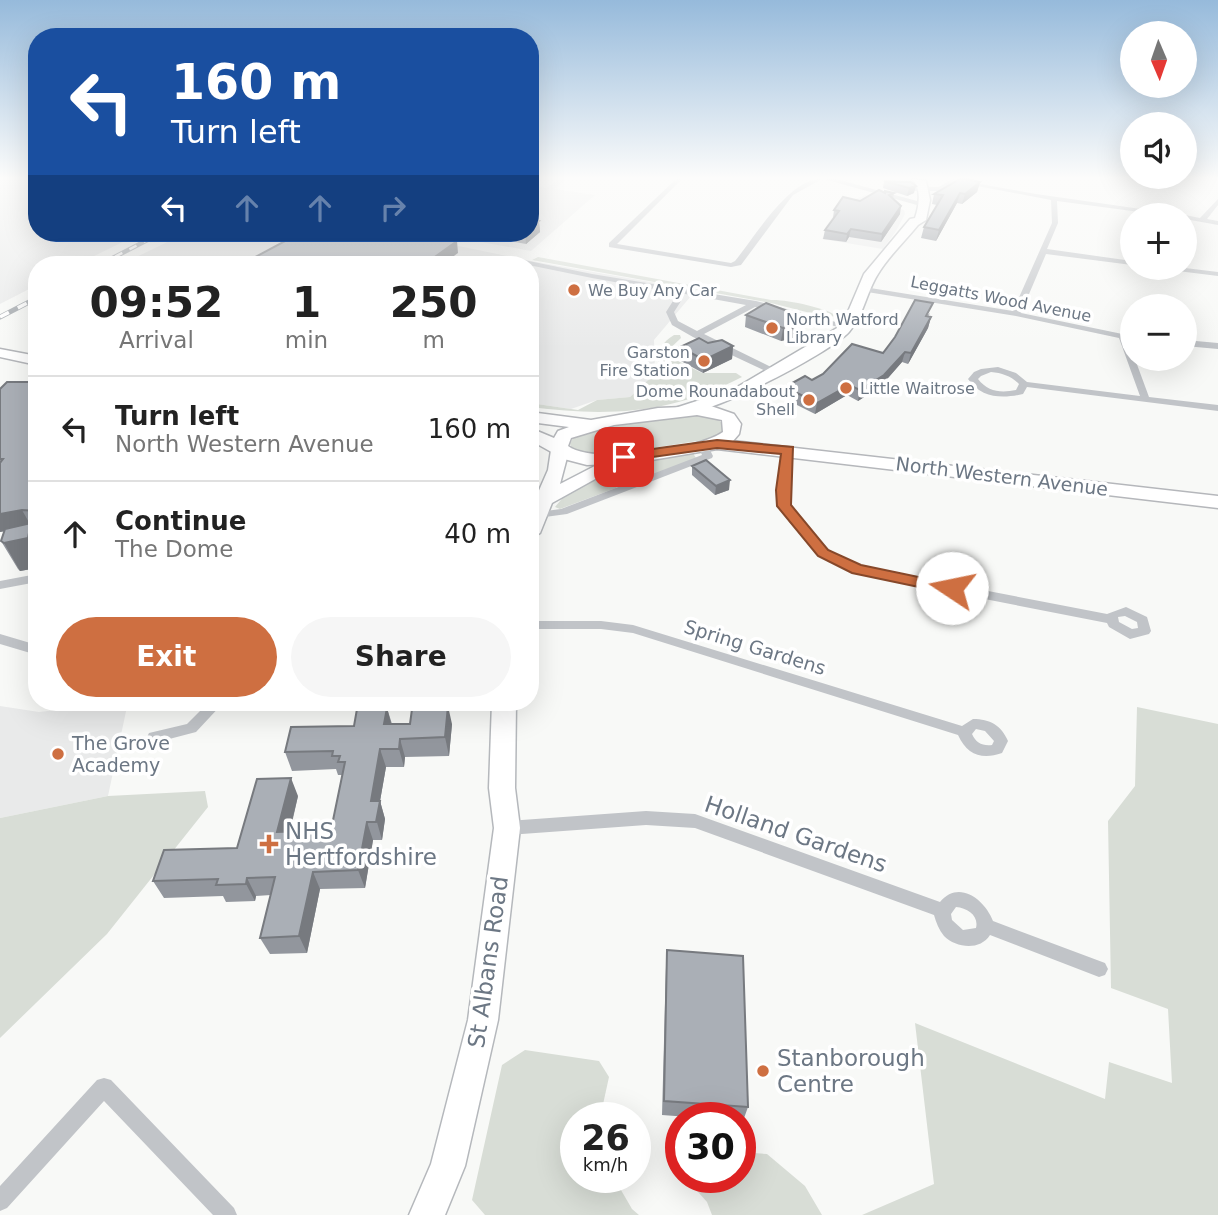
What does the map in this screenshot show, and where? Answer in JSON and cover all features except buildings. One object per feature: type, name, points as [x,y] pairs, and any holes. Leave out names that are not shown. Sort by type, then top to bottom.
[{"type":"main road","points":[[539,507],[556,470],[564,435],[595,424],[678,412],[740,392],[774,372],[847,326],[858,309],[871,274],[903,236]]},
{"type":"main road","points":[[0,353],[28,357]]},
{"type":"main road","points":[[710,445],[731,434],[732,407],[740,392]]},
{"type":"main road","name":"North Western Avenue","points":[[678,412],[711,411],[757,439],[787,450]]},
{"type":"main road","points":[[539,418],[595,424]]},
{"type":"main road","name":"North Western Avenue","points":[[539,438],[582,460],[710,445],[787,450],[1218,502]]},
{"type":"main road","points":[[539,513],[624,457]]},
{"type":"main road","name":"St Albans Road","points":[[427,1215],[448,1166],[483,1020],[507,828],[502,788],[504,711]]},
{"type":"street","points":[[621,236],[612,244],[731,265],[738,263],[759,236]]},
{"type":"street","points":[[1016,314],[1050,236]]},
{"type":"street","points":[[1043,251],[1120,261]]},
{"type":"street","points":[[539,264],[668,290],[756,303],[847,326]]},
{"type":"street","points":[[1197,271],[1218,274]]},
{"type":"street","name":"Leggatts Wood Avenue","points":[[864,289],[1016,314],[1120,335]]},
{"type":"street","points":[[668,290],[674,294],[677,303]]},
{"type":"street","points":[[705,295],[677,303],[670,312],[670,318],[696,335],[774,372]]},
{"type":"street","points":[[696,335],[756,303]]},
{"type":"street","points":[[1197,344],[1218,346]]},
{"type":"street","points":[[1024,384],[1020,392],[1000,394],[979,387],[973,379],[982,371],[998,370],[1018,377],[1024,384],[1218,408]]},
{"type":"street","points":[[1138,371],[1146,400]]},
{"type":"street","points":[[539,515],[563,512],[708,456],[710,445]]},
{"type":"street","points":[[787,450],[782,490],[784,506],[793,520],[832,559],[872,573],[1111,619]]},
{"type":"street","points":[[618,476],[628,486]]},
{"type":"street","points":[[0,585],[28,580]]},
{"type":"street","name":"Spring Gardens","points":[[539,625],[601,625],[633,629],[965,732]]},
{"type":"street","points":[[0,639],[28,647]]},
{"type":"street","points":[[153,737],[191,728],[208,711]]},
{"type":"street","name":"Holland Gardens","points":[[507,828],[646,818],[695,821],[942,909],[952,900],[967,901],[981,912],[986,926],[1099,969]]},
{"type":"street","points":[[942,909],[946,926],[962,938],[977,937],[986,926]]},
{"type":"street","points":[[0,1201],[104,1087],[227,1215]]},
{"type":"shaded area","points":[[0,236],[28,236],[28,242],[123,242],[94,256],[28,256],[28,290],[0,304]]},
{"type":"shaded area","points":[[539,236],[548,236],[531,251],[481,242],[539,242]]},
{"type":"shaded area","points":[[824,236],[893,236],[883,249],[822,239]]},
{"type":"shaded area","points":[[167,242],[439,242],[507,256],[139,256]]},
{"type":"shaded area","points":[[539,257],[795,303],[837,316],[826,317],[771,303],[539,261]]},
{"type":"shaded area","points":[[539,262],[696,290],[654,340],[655,375],[630,397],[597,400],[571,409],[539,404]]},
{"type":"shaded area","points":[[674,335],[680,335],[681,338],[664,354],[702,373],[736,373],[742,377],[690,399],[639,410],[586,412],[539,408],[539,404],[578,410],[597,400],[630,397],[659,370],[658,359],[665,342]]},
{"type":"shaded area","points":[[695,414],[715,417],[723,424],[724,431],[710,439],[601,456],[587,456],[572,448],[570,444],[574,436],[584,431]]},
{"type":"shaded area","points":[[693,453],[696,458],[648,477],[639,478],[622,472],[612,476],[619,482],[616,488],[560,509],[555,507],[565,495],[609,469]]},
{"type":"shaded area","name":"The Grove Academy","points":[[0,706],[39,712],[126,711],[108,796],[0,818]]},
{"type":"shaded area","points":[[1137,707],[1218,724],[1218,1215],[862,1215],[934,1184],[915,1023],[1105,1099],[1109,1062],[1172,1083],[1168,1009],[1111,988],[1108,821],[1135,786]]},
{"type":"shaded area","points":[[205,791],[208,807],[107,934],[0,1038],[0,818],[108,796]]},
{"type":"shaded area","points":[[525,1050],[599,1061],[609,1077],[604,1102],[560,1102],[560,1193],[623,1193],[639,1215],[485,1215],[472,1200],[502,1065]]},
{"type":"shaded area","points":[[756,1153],[767,1154],[805,1186],[822,1215],[712,1215],[707,1202],[699,1193],[756,1193]]},
{"type":"railway","points":[[116,256],[144,242]]},
{"type":"railway","points":[[0,317],[28,303]]},
{"type":"place","name":"We Buy Any Car","points":[[574,290]]},
{"type":"place","name":"North Watford Library","points":[[772,328]]},
{"type":"place","name":"Garston Fire Station","points":[[704,361]]},
{"type":"place","name":"Little Waitrose","points":[[846,388]]},
{"type":"place","name":"Dome Rounadabout Shell","points":[[809,400]]},
{"type":"place","name":"The Grove Academy","points":[[58,754]]},
{"type":"place","name":"NHS Hertfordshire","points":[[269,844]]},
{"type":"place","name":"Stanborough Centre","points":[[763,1071]]},
{"type":"route","points":[[624,457],[717,444],[788,450],[782,490],[784,506],[823,553],[843,565],[857,569],[952,588]]}]
